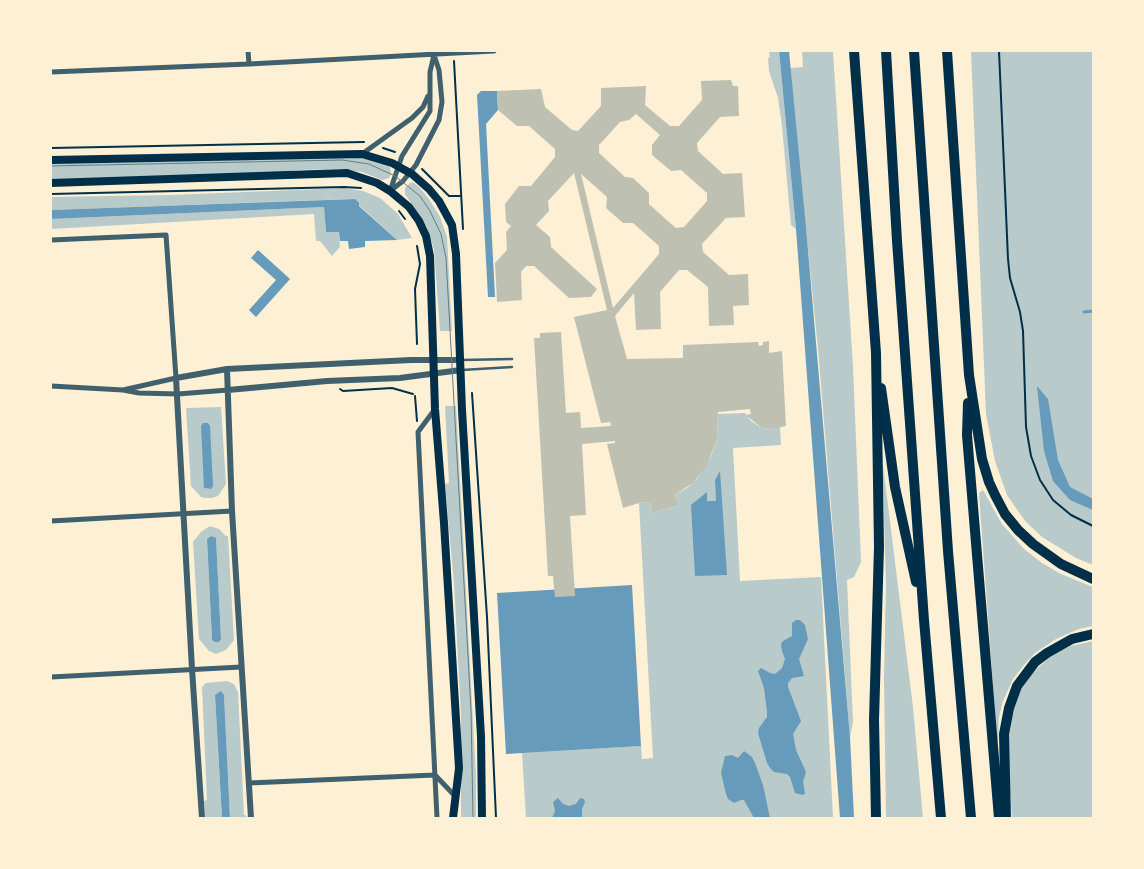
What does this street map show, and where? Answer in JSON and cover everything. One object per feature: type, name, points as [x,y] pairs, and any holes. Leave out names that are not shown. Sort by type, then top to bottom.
[{"type":"highway","points":[[854,51],[876,353],[879,547],[874,720],[876,818]]},
{"type":"highway","points":[[886,51],[897,241],[924,620],[941,818]]},
{"type":"highway","points":[[914,51],[948,552],[971,818]]},
{"type":"highway","points":[[947,51],[969,375],[982,459],[989,482],[1005,514],[1018,530],[1032,544],[1061,564],[1091,578]]},
{"type":"highway","points":[[876,353],[896,487],[924,620]]},
{"type":"highway","points":[[969,375],[967,435],[999,818]]},
{"type":"highway","points":[[1006,818],[1004,734],[1009,708],[1017,686],[1035,662],[1046,653],[1072,638],[1093,634]]},
{"type":"main road","points":[[51,160],[362,154],[398,166],[410,173],[429,189],[439,201],[452,225],[456,254],[481,736],[482,818]]},
{"type":"main road","points":[[51,183],[347,174],[377,183],[390,191],[408,206],[419,221],[426,236],[430,256],[435,409],[458,758],[453,818]]},
{"type":"street","points":[[248,51],[249,64]]},
{"type":"street","points":[[51,72],[494,51]]},
{"type":"street","points":[[390,191],[402,156],[430,111],[430,72],[434,53]]},
{"type":"street","points":[[390,191],[410,173],[439,120],[442,102],[439,70],[434,53]]},
{"type":"street","points":[[362,154],[373,144],[412,118],[424,107],[430,93]]},
{"type":"street","points":[[51,240],[166,235],[178,394],[192,669],[202,818]]},
{"type":"street","points":[[123,390],[227,369],[407,360],[461,360]]},
{"type":"street","points":[[227,369],[232,511],[251,818]]},
{"type":"street","points":[[51,386],[178,394],[400,378],[461,370]]},
{"type":"street","points":[[435,409],[418,432],[437,818]]},
{"type":"street","points":[[51,521],[232,511]]},
{"type":"street","points":[[51,677],[241,666]]},
{"type":"street","points":[[249,783],[435,775],[455,796]]},
{"type":"lane","points":[[461,360],[512,359]]},
{"type":"lane","points":[[461,370],[512,367]]},
{"type":"path","points":[[999,51],[1008,259],[1010,278],[1020,312],[1023,331],[1026,427],[1030,456],[1040,480],[1053,500],[1071,515],[1093,526]]},
{"type":"path","points":[[416,164],[449,196],[461,196],[453,54]]},
{"type":"path","points":[[51,148],[365,142],[402,156]]},
{"type":"path","points":[[51,194],[344,186],[362,188]]},
{"type":"path","points":[[394,207],[407,222]]},
{"type":"path","points":[[417,344],[415,289],[420,264],[418,246]]},
{"type":"path","points":[[327,382],[344,391],[392,388],[414,395],[418,432]]},
{"type":"path","points":[[472,393],[487,617],[496,818]]},
{"type":"shaded area","points":[[769,51],[779,51],[796,229],[791,225],[782,126],[778,98],[769,71]]},
{"type":"shaded area","points":[[802,51],[833,51],[853,367],[861,562],[854,577],[847,580],[853,722],[850,737],[818,349],[790,68],[803,67]]},
{"type":"shaded area","points":[[971,51],[1093,51],[1093,565],[1076,558],[1042,537],[1025,521],[1007,495],[995,461],[986,414]]},
{"type":"shaded area","points":[[351,157],[385,164],[390,167],[391,174],[389,178],[382,180],[362,172],[340,169],[297,170],[267,175],[51,180],[51,163]]},
{"type":"shaded area","points":[[411,182],[419,187],[429,199],[440,217],[447,237],[452,331],[440,331],[434,249],[427,227],[405,194],[405,188]]},
{"type":"shaded area","points":[[344,188],[363,191],[380,198],[398,214],[412,238],[397,240],[359,203],[349,199],[51,210],[51,197],[172,195]]},
{"type":"shaded area","points":[[324,207],[326,232],[339,232],[340,247],[332,256],[320,241],[316,241],[314,214],[51,229],[51,219]]},
{"type":"shaded area","points":[[445,406],[456,406],[476,777],[476,818],[461,818],[461,714],[454,583],[445,484],[449,483]]},
{"type":"shaded area","points":[[221,407],[226,484],[218,496],[212,498],[201,497],[191,486],[186,408]],"holes":[[[203,423],[208,423],[210,489],[207,489]]]},
{"type":"shaded area","points":[[745,413],[751,421],[762,428],[770,429],[780,426],[781,445],[733,448],[740,581],[821,577],[833,818],[526,818],[522,753],[641,746],[642,759],[653,758],[639,503],[650,502],[652,513],[679,505],[674,495],[687,488],[698,478],[711,456],[717,439],[718,414]]},
{"type":"shaded area","points":[[882,457],[913,707],[923,818],[886,818],[884,678],[886,582]]},
{"type":"shaded area","points":[[983,490],[1002,524],[1024,549],[1042,563],[1061,574],[1093,587],[1093,626],[1079,629],[1056,639],[1035,653],[1024,665],[1013,679],[1003,701],[999,717],[998,741],[979,493]]},
{"type":"shaded area","points":[[210,526],[219,529],[228,536],[234,640],[226,650],[216,654],[209,651],[199,639],[193,542],[201,532]],"holes":[[[211,536],[216,539],[221,639],[212,640],[207,539]]]},
{"type":"shaded area","points":[[1093,641],[1093,818],[1012,818],[1007,749],[1010,719],[1019,692],[1031,674],[1052,655],[1071,646]]},
{"type":"shaded area","points":[[227,681],[234,684],[238,692],[244,815],[247,818],[230,818],[224,695],[215,695],[222,818],[205,818],[204,801],[207,800],[202,687],[206,683]]},
{"type":"water","points":[[779,51],[789,51],[850,737],[854,818],[840,818],[796,229]]},
{"type":"water","points":[[481,91],[497,91],[498,110],[486,124],[495,297],[488,297],[477,95]]},
{"type":"water","points":[[355,199],[359,206],[397,240],[365,241],[365,247],[349,249],[348,241],[340,241],[339,232],[326,232],[324,207],[51,219],[51,210]]},
{"type":"water","points":[[258,250],[290,279],[256,317],[249,310],[276,280],[251,258]]},
{"type":"water","points":[[1037,386],[1048,399],[1058,460],[1070,487],[1093,499],[1093,510],[1070,500],[1053,481],[1044,451]]},
{"type":"water","points":[[203,423],[208,423],[210,426],[213,486],[211,489],[204,488],[201,426]]},
{"type":"water","points":[[720,471],[727,575],[695,576],[691,505],[707,492],[707,501],[716,501],[715,480]]},
{"type":"water","points":[[211,536],[216,538],[221,639],[219,642],[212,640],[207,539]]},
{"type":"water","points":[[632,585],[641,746],[506,754],[497,593]]},
{"type":"water","points":[[800,620],[805,625],[808,639],[799,659],[804,676],[792,678],[788,683],[801,721],[793,734],[796,750],[806,772],[803,782],[805,793],[803,795],[795,793],[790,777],[787,774],[774,772],[770,768],[758,733],[759,728],[767,717],[767,712],[764,688],[758,671],[761,668],[775,674],[782,668],[785,659],[781,644],[792,636],[792,623]]},
{"type":"water","points":[[221,691],[224,695],[230,818],[222,818],[215,695]]},
{"type":"water","points":[[744,751],[752,757],[755,763],[763,785],[770,818],[754,818],[744,800],[734,803],[728,799],[726,794],[721,773],[725,756],[732,755],[738,758]]},
{"type":"water","points":[[558,798],[563,804],[569,806],[576,804],[580,798],[584,799],[582,818],[552,818],[555,811],[553,802]]},
{"type":"building","points":[[731,80],[733,86],[738,86],[739,116],[720,117],[697,143],[698,151],[723,174],[742,173],[745,217],[726,218],[702,244],[703,252],[729,275],[748,274],[749,305],[733,306],[734,325],[709,326],[708,287],[687,270],[679,270],[660,292],[661,329],[636,330],[634,293],[615,316],[627,359],[683,358],[683,345],[758,342],[759,346],[763,345],[763,342],[769,341],[769,353],[782,351],[786,426],[770,429],[762,428],[746,415],[751,414],[750,409],[718,412],[717,439],[706,467],[693,483],[674,495],[679,505],[652,513],[650,502],[623,508],[607,444],[615,443],[615,441],[582,444],[586,515],[570,516],[575,596],[555,597],[553,576],[548,576],[534,338],[540,338],[540,333],[561,332],[566,413],[580,412],[581,428],[611,426],[610,422],[601,423],[574,317],[607,310],[574,173],[548,201],[549,211],[536,225],[550,237],[551,247],[597,289],[591,297],[569,298],[534,266],[526,266],[521,272],[522,300],[497,302],[495,263],[507,250],[506,232],[511,226],[506,222],[505,204],[519,186],[531,186],[555,157],[555,149],[529,126],[517,126],[498,110],[497,91],[541,89],[545,107],[572,130],[578,131],[601,106],[601,88],[646,86],[645,105],[670,126],[679,126],[702,100],[701,81]],"holes":[[[636,114],[660,135],[652,145],[652,155],[671,171],[681,170],[707,193],[707,201],[684,227],[676,228],[670,223],[649,204],[649,193],[633,178],[625,177],[599,153],[599,145],[620,122],[629,120]],[[581,174],[607,197],[606,208],[623,223],[633,223],[659,246],[659,254],[613,308]]]},
{"type":"waterway","points":[[1084,312],[1093,311]]},
{"type":"tram line","points":[[51,166],[342,160],[369,164],[395,176],[420,196],[430,211],[441,234],[446,258],[471,710],[473,818]]}]
